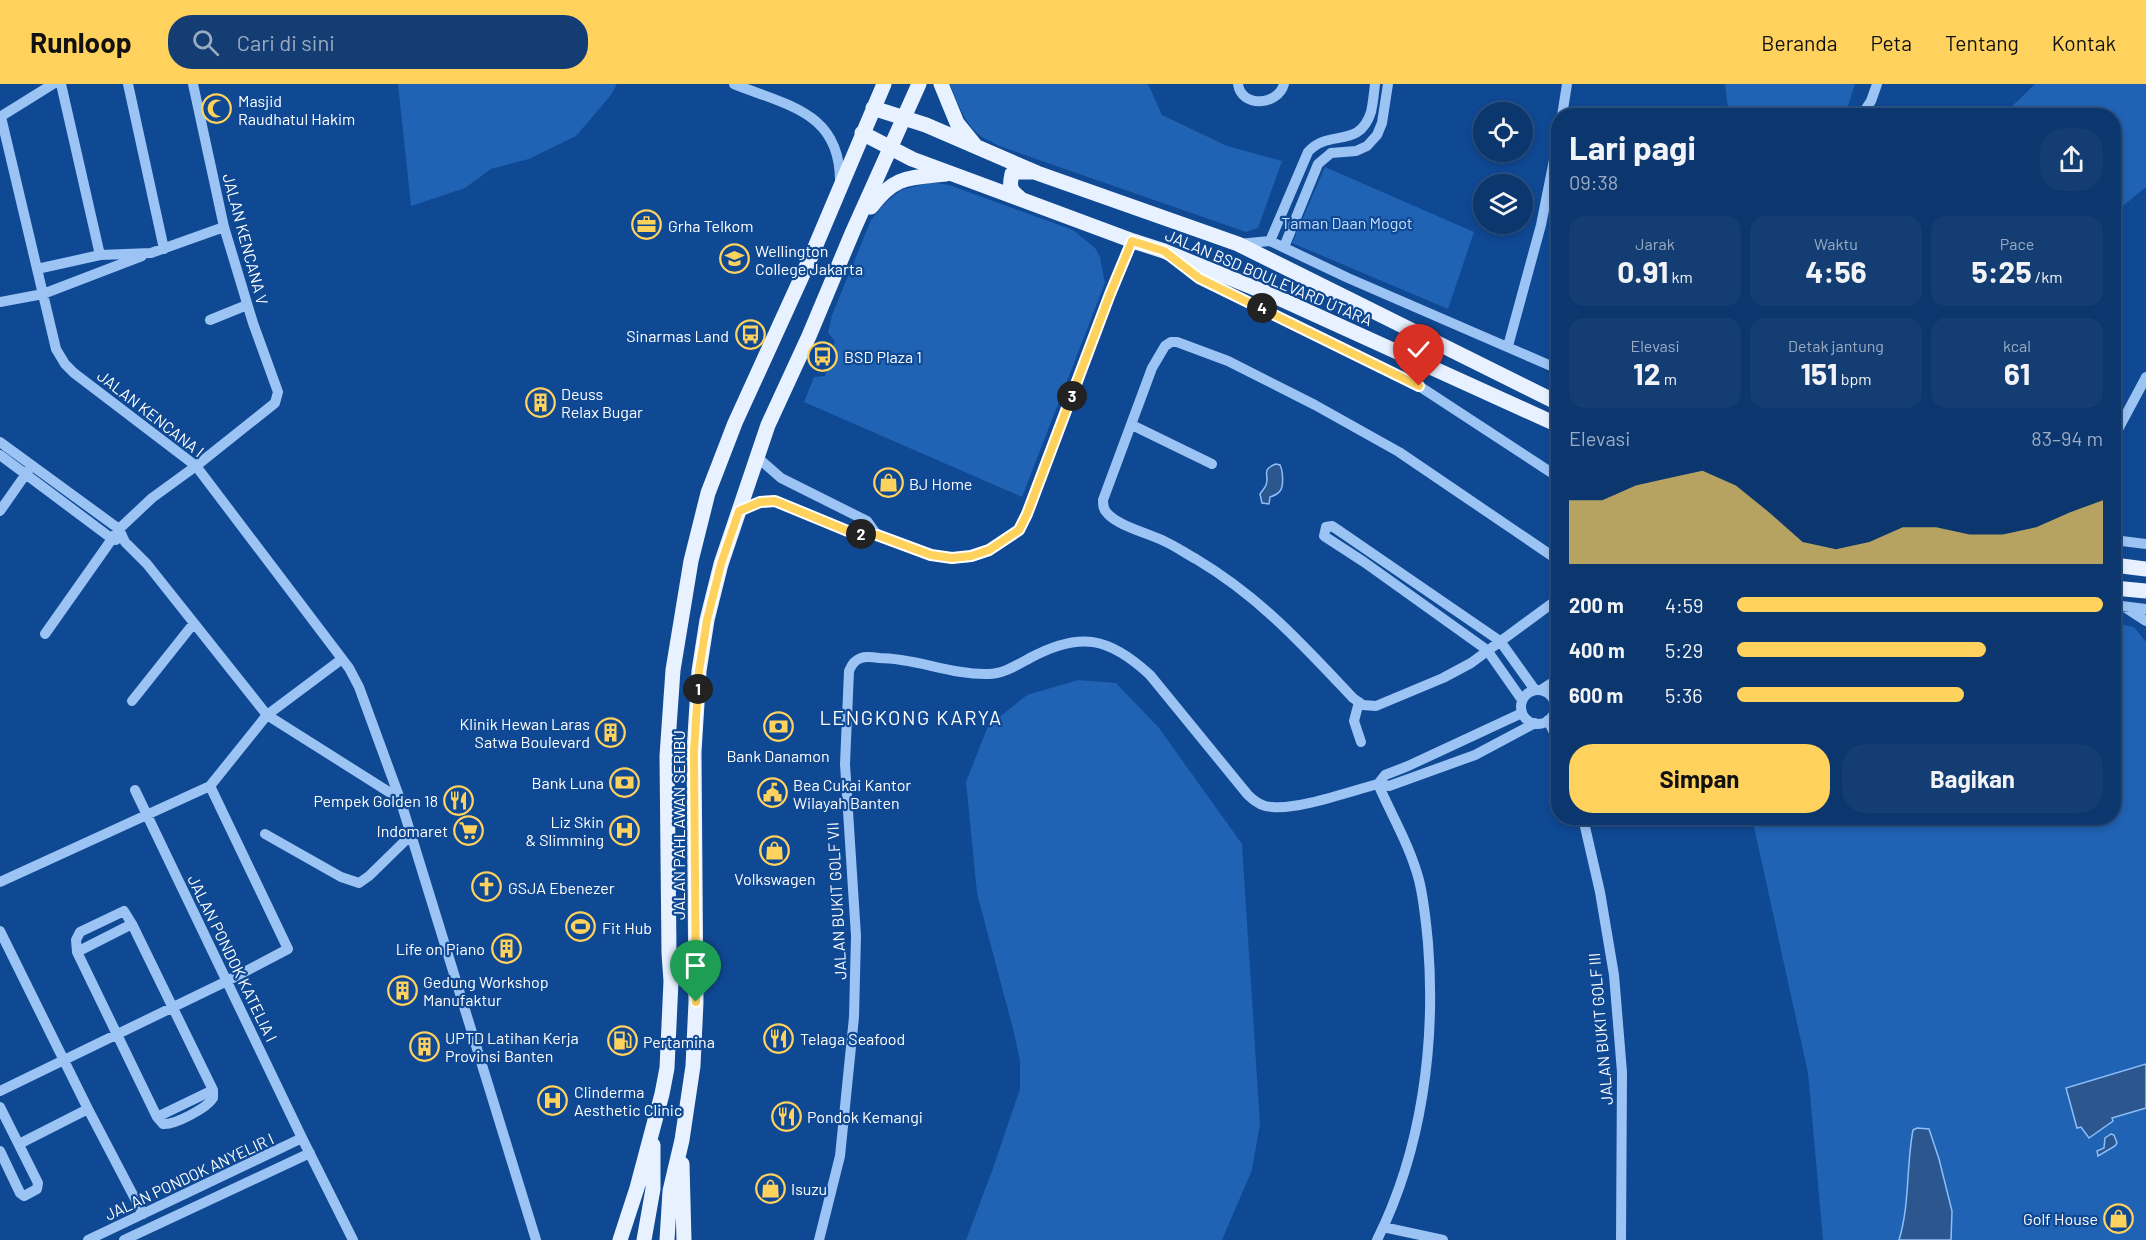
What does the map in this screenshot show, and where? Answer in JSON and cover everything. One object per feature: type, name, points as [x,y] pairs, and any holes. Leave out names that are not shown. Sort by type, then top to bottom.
[{"type":"main road","name":"JALAN PAHLAWAN SERIBU","points":[[652,1132],[664,1085],[669,1034],[671,981],[667,756],[673,670],[691,561],[708,493],[730,433],[813,252],[884,84]]},
{"type":"main road","name":"JALAN PAHLAWAN SERIBU","points":[[682,1140],[693,1066],[696,1002],[694,752],[699,671],[707,620],[718,575],[768,424],[920,84]]},
{"type":"main road","points":[[941,84],[957,123],[976,146]]},
{"type":"main road","name":"JALAN BSD BOULEVARD UTARA","points":[[873,108],[905,117],[1038,173],[1238,244],[1551,400]]},
{"type":"main road","name":"JALAN BSD BOULEVARD UTARA","points":[[862,133],[890,149],[950,173],[1164,251],[1274,296],[1551,422]]},
{"type":"main road","points":[[1025,201],[1010,189],[1012,174],[1017,172],[1038,173]]},
{"type":"main road","points":[[853,231],[882,192],[895,183],[906,178],[950,173]]},
{"type":"main road","points":[[2121,566],[2146,569]]},
{"type":"main road","points":[[2121,589],[2146,591]]},
{"type":"main road","points":[[620,1240],[652,1132]]},
{"type":"main road","points":[[644,1240],[653,1189],[652,1132]]},
{"type":"main road","points":[[667,1240],[670,1191],[682,1140]]},
{"type":"main road","points":[[682,1140],[684,1240]]},
{"type":"street","points":[[0,117],[53,84]]},
{"type":"street","points":[[61,84],[100,255]]},
{"type":"street","points":[[128,84],[164,249]]},
{"type":"street","name":"JALAN KENCANA V","points":[[193,84],[224,227],[278,392],[275,403],[196,466]]},
{"type":"street","points":[[734,84],[795,108],[823,127],[837,152],[840,186]]},
{"type":"street","points":[[1238,84],[1243,96],[1261,101],[1274,99],[1283,89],[1284,84]]},
{"type":"street","points":[[1270,241],[1308,152],[1315,144],[1322,141],[1359,132],[1371,111],[1375,84],[1388,86],[1382,123],[1377,135],[1367,146],[1356,151],[1331,153],[1318,164],[1284,247]]},
{"type":"street","points":[[1563,108],[1567,84]]},
{"type":"street","points":[[1866,108],[1877,84]]},
{"type":"street","points":[[1871,101],[1871,108]]},
{"type":"street","name":"JALAN KENCANA I","points":[[0,117],[56,349],[65,364],[196,466],[342,659],[359,687],[400,799],[536,1240]]},
{"type":"street","points":[[1508,346],[1541,225],[1551,175]]},
{"type":"street","points":[[0,302],[43,294],[224,227]]},
{"type":"street","points":[[739,511],[760,502],[775,501],[855,534],[877,535],[931,555],[952,558],[971,556],[989,550],[1019,530],[1132,241]]},
{"type":"street","points":[[1238,244],[1270,241],[1348,278],[1551,366]]},
{"type":"street","points":[[1164,251],[1199,278],[1419,386],[1551,472]]},
{"type":"street","points":[[37,269],[100,255],[151,253]]},
{"type":"street","points":[[210,320],[248,305]]},
{"type":"street","points":[[1551,556],[1399,452],[1315,405],[1228,361],[1177,342],[1171,342],[1159,354],[1103,500],[1106,512],[1118,521],[1166,542],[1240,588],[1287,628],[1353,698],[1363,705],[1376,706],[1387,703],[1471,663],[1551,603]]},
{"type":"street","points":[[2121,424],[2146,377]]},
{"type":"street","points":[[1132,425],[1212,464]]},
{"type":"street","points":[[0,442],[29,471],[111,538],[125,542]]},
{"type":"street","points":[[0,455],[29,471],[119,530],[125,542],[147,564],[267,715],[400,799]]},
{"type":"street","points":[[757,457],[781,478],[867,521],[877,535]]},
{"type":"street","points":[[45,634],[111,538],[152,498],[196,466]]},
{"type":"street","points":[[0,511],[29,471]]},
{"type":"street","points":[[1551,697],[1538,690],[1500,641],[1332,526],[1326,527],[1324,536],[1487,650],[1522,700],[1522,713],[1526,719],[1534,723],[1548,720],[1551,716]]},
{"type":"street","points":[[2121,541],[2146,544]]},
{"type":"street","points":[[1392,582],[1398,571]]},
{"type":"street","points":[[2121,607],[2146,609]]},
{"type":"street","points":[[2126,608],[2146,621]]},
{"type":"street","points":[[132,701],[194,622]]},
{"type":"street","name":"JALAN BUKIT GOLF VII","points":[[819,1240],[840,1156],[854,1017],[856,936],[845,764],[849,671],[853,663],[860,658],[890,658],[967,673],[990,675],[1005,671],[1064,643],[1084,641],[1098,643],[1135,661],[1150,675],[1248,795],[1263,805],[1278,808],[1299,805],[1378,784],[1389,786],[1475,755],[1534,723]]},
{"type":"street","points":[[0,882],[210,786],[267,715],[342,659]]},
{"type":"street","points":[[1522,700],[1530,692],[1551,683]]},
{"type":"street","points":[[1359,702],[1354,721],[1360,742]]},
{"type":"street","name":"JALAN BUKIT GOLF VII","points":[[1378,784],[1384,775],[1522,713]]},
{"type":"street","points":[[1548,720],[1551,726]]},
{"type":"street","points":[[1377,1240],[1407,1160],[1422,1101],[1430,1022],[1430,976],[1419,880],[1405,839],[1378,784]]},
{"type":"street","points":[[0,1091],[288,949],[210,786]]},
{"type":"street","name":"JALAN PONDOK KATELIA I","points":[[135,790],[353,1240]]},
{"type":"street","name":"JALAN BUKIT GOLF III","points":[[1585,825],[1600,892],[1614,975],[1622,1072],[1621,1240]]},
{"type":"street","points":[[265,834],[341,877],[359,883],[411,836]]},
{"type":"street","points":[[124,911],[132,924],[213,1090],[157,1117],[77,952],[76,940],[80,932],[119,912],[124,911]]},
{"type":"street","points":[[77,952],[132,924]]},
{"type":"street","points":[[0,931],[143,1214]]},
{"type":"street","points":[[0,959],[11,954]]},
{"type":"street","points":[[0,1107],[38,1183],[37,1189],[24,1196],[20,1193],[0,1151]]},
{"type":"street","points":[[20,1144],[88,1109]]},
{"type":"street","name":"JALAN PONDOK ANYELIR I","points":[[88,1240],[302,1138]]},
{"type":"street","name":"JALAN PONDOK ANYELIR I","points":[[124,1240],[310,1153]]},
{"type":"street","points":[[1383,1227],[1443,1240]]},
{"type":"green space","points":[[398,84],[617,84],[611,95],[576,136],[529,159],[491,169],[465,188],[411,206]]},
{"type":"green space","points":[[950,84],[1148,84],[1162,115],[1227,146],[1282,161],[1258,228],[1246,232],[999,146],[980,136],[969,124]]},
{"type":"green space","points":[[1725,84],[1855,84],[1847,108],[1728,108]]},
{"type":"green space","points":[[2035,84],[2146,84],[2146,187],[2121,207],[2121,108],[2010,108]]},
{"type":"green space","name":"Taman Daan Mogot","points":[[1325,167],[1473,232],[1473,234],[1448,309],[1292,243]]},
{"type":"green space","points":[[933,182],[949,185],[1073,230],[1095,248],[1100,257],[1105,283],[1022,497],[804,402],[814,377],[825,376],[835,341],[828,333],[832,315],[871,220],[885,203],[901,190]]},
{"type":"green space","points":[[2121,624],[2134,627],[2146,642],[2146,1240],[1823,1240],[1808,1073],[1754,825],[2121,825]]},
{"type":"green space","points":[[1078,680],[1116,683],[1159,728],[1242,844],[1260,1124],[1252,1170],[1222,1240],[966,1240],[1020,1089],[1020,1061],[977,893],[966,782],[988,726],[1027,695]]},
{"type":"shaded area","points":[[1276,464],[1280,465],[1282,471],[1281,489],[1270,497],[1269,504],[1262,503],[1260,494],[1266,485],[1268,468]]},
{"type":"shaded area","points":[[2146,1064],[2146,1108],[2112,1118],[2113,1121],[2089,1138],[2081,1127],[2077,1128],[2066,1088]]},
{"type":"shaded area","points":[[1929,1129],[1939,1159],[1952,1211],[1951,1240],[1899,1240],[1905,1213],[1913,1130]]},
{"type":"shaded area","points":[[2111,1134],[2114,1135],[2117,1143],[2098,1156],[2097,1151],[2104,1148],[2105,1138]]},
{"type":"place","name":"Masjid Raudhatul Hakim","points":[[217,109]]},
{"type":"place","name":"Grha Telkom","points":[[647,225]]},
{"type":"place","name":"Wellington College Jakarta","points":[[734,259]]},
{"type":"place","name":"Sinarmas Land","points":[[750,335]]},
{"type":"place","name":"BSD Plaza 1","points":[[823,356]]},
{"type":"place","name":"Deuss Relax Bugar","points":[[540,402]]},
{"type":"place","name":"BJ Home","points":[[888,483]]},
{"type":"place","name":"Bank Danamon","points":[[778,727]]},
{"type":"place","name":"Klinik Hewan Laras Satwa Boulevard","points":[[611,732]]},
{"type":"place","name":"Bank Luna","points":[[625,782]]},
{"type":"place","name":"Bea Cukai Kantor Wilayah Banten","points":[[772,793]]},
{"type":"place","name":"Pempek Golden 18","points":[[459,800]]},
{"type":"place","name":"Indomaret","points":[[469,830]]},
{"type":"place","name":"Liz Skin & Slimming","points":[[625,830]]},
{"type":"place","name":"Volkswagen","points":[[775,850]]},
{"type":"place","name":"GSJA Ebenezer","points":[[487,887]]},
{"type":"place","name":"Fit Hub","points":[[581,927]]},
{"type":"place","name":"Life on Piano","points":[[506,948]]},
{"type":"place","name":"Gedung Workshop Manufaktur","points":[[402,990]]},
{"type":"place","name":"Telaga Seafood","points":[[779,1038]]},
{"type":"place","name":"Pertamina","points":[[622,1041]]},
{"type":"place","name":"UPTD Latihan Kerja Provinsi Banten","points":[[424,1046]]},
{"type":"place","name":"Clinderma Aesthetic Clinic","points":[[553,1100]]},
{"type":"place","name":"Pondok Kemangi","points":[[786,1116]]},
{"type":"place","name":"Isuzu","points":[[770,1188]]},
{"type":"place","name":"Golf House","points":[[2119,1218]]},
{"type":"district","name":"LENGKONG KARYA","points":[[911,717]]},
{"type":"route","points":[[696,1002],[694,752],[699,671],[707,620],[721,564],[739,511],[760,502],[775,501],[855,534],[877,535],[910,549],[952,558],[971,556],[989,550],[1008,539],[1019,530],[1027,514],[1132,241],[1164,251],[1199,278],[1419,386]]}]
